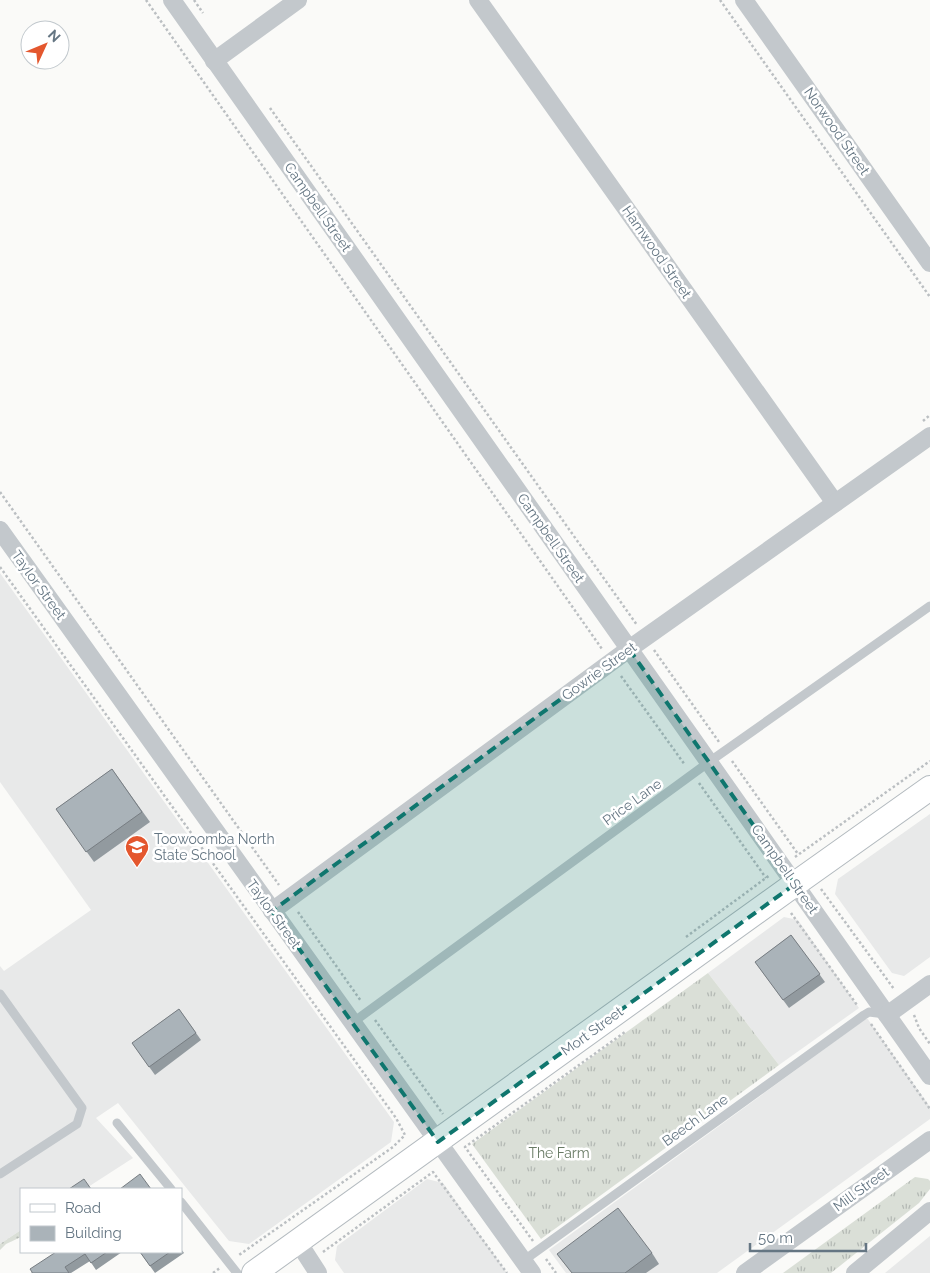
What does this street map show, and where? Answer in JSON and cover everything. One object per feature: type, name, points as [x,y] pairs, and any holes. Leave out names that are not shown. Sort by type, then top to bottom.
[{"type":"street","name":"Campbell Street","points":[[172,0],[930,1076]]},
{"type":"street","points":[[214,61],[298,0]]},
{"type":"street","name":"Hamwood Street","points":[[478,0],[835,503]]},
{"type":"street","name":"Norwood Street","points":[[744,0],[930,263]]},
{"type":"street","name":"Gowrie Street","points":[[272,911],[629,649],[930,436]]},
{"type":"street","name":"Taylor Street","points":[[0,530],[527,1267]]},
{"type":"street","name":"Mort Street","points":[[254,1273],[438,1142],[789,875],[930,788]]},
{"type":"street","points":[[887,1015],[930,984]]},
{"type":"street","name":"Mill Street","points":[[745,1273],[930,1140]]},
{"type":"street","points":[[855,1273],[930,1211]]},
{"type":"street","points":[[298,1242],[318,1273]]},
{"type":"lane","name":"Price Lane","points":[[352,1023],[692,774],[930,606]]},
{"type":"lane","points":[[0,994],[82,1108],[77,1124],[0,1174]]},
{"type":"lane","name":"Beech Lane","points":[[527,1267],[539,1250],[864,1015],[869,1012],[887,1015]]},
{"type":"lane","points":[[117,1123],[170,1188]]},
{"type":"lane","points":[[182,1203],[238,1273]]},
{"type":"path","points":[[146,0],[611,662],[766,878],[789,875],[798,855],[930,761]]},
{"type":"path","points":[[720,0],[930,297]]},
{"type":"path","points":[[269,107],[798,855]]},
{"type":"path","points":[[0,492],[442,1115]]},
{"type":"path","points":[[0,567],[396,1118],[406,1135],[213,1273]]},
{"type":"path","points":[[821,889],[916,1016],[919,1028],[930,1044]]},
{"type":"path","points":[[465,1147],[556,1273]]},
{"type":"path","points":[[350,1231],[433,1172],[507,1273]]},
{"type":"highlighted area","points":[[629,649],[795,884],[438,1142],[272,911]]},
{"type":"shaded area","name":"Toowoomba North State School","points":[[0,573],[394,1122],[391,1142],[249,1244],[229,1241],[118,1103],[96,1118],[133,1158],[87,1188],[20,1188],[20,1231],[0,1244],[0,966],[4,971],[91,910],[0,782]]},
{"type":"shaded area","points":[[930,814],[930,957],[904,976],[892,973],[835,894],[838,879]]},
{"type":"shaded area","points":[[784,917],[798,920],[859,1008],[779,1065],[708,973]]},
{"type":"shaded area","points":[[867,1018],[930,1107],[930,1119],[717,1273],[566,1273],[549,1250]]},
{"type":"shaded area","points":[[427,1179],[443,1183],[507,1273],[344,1273],[335,1260],[337,1246]]},
{"type":"shaded area","points":[[930,1236],[930,1273],[885,1273]]},
{"type":"green space","name":"The Farm","points":[[708,973],[779,1065],[541,1239],[472,1144]]},
{"type":"green space","points":[[915,1177],[930,1181],[930,1189],[919,1203],[831,1273],[783,1273]]},
{"type":"green space","points":[[20,1231],[20,1237],[6,1244],[0,1250],[0,1244]]},
{"type":"building","points":[[112,769],[142,812],[86,852],[56,809]]},
{"type":"building","points":[[791,935],[820,974],[783,1000],[755,962]]},
{"type":"building","points":[[179,1009],[196,1033],[149,1067],[132,1043]]},
{"type":"building","points":[[140,1174],[150,1188],[121,1188]]},
{"type":"building","points":[[84,1179],[90,1188],[70,1188]]},
{"type":"building","points":[[618,1208],[652,1253],[625,1273],[572,1273],[557,1254]]},
{"type":"building","points":[[54,1253],[106,1253],[91,1263],[85,1254],[65,1267],[69,1273],[32,1273],[30,1269]]},
{"type":"building","points":[[141,1253],[169,1253],[150,1266]]},
{"type":"place","name":"Toowoomba North State School","points":[[137,868]]}]
